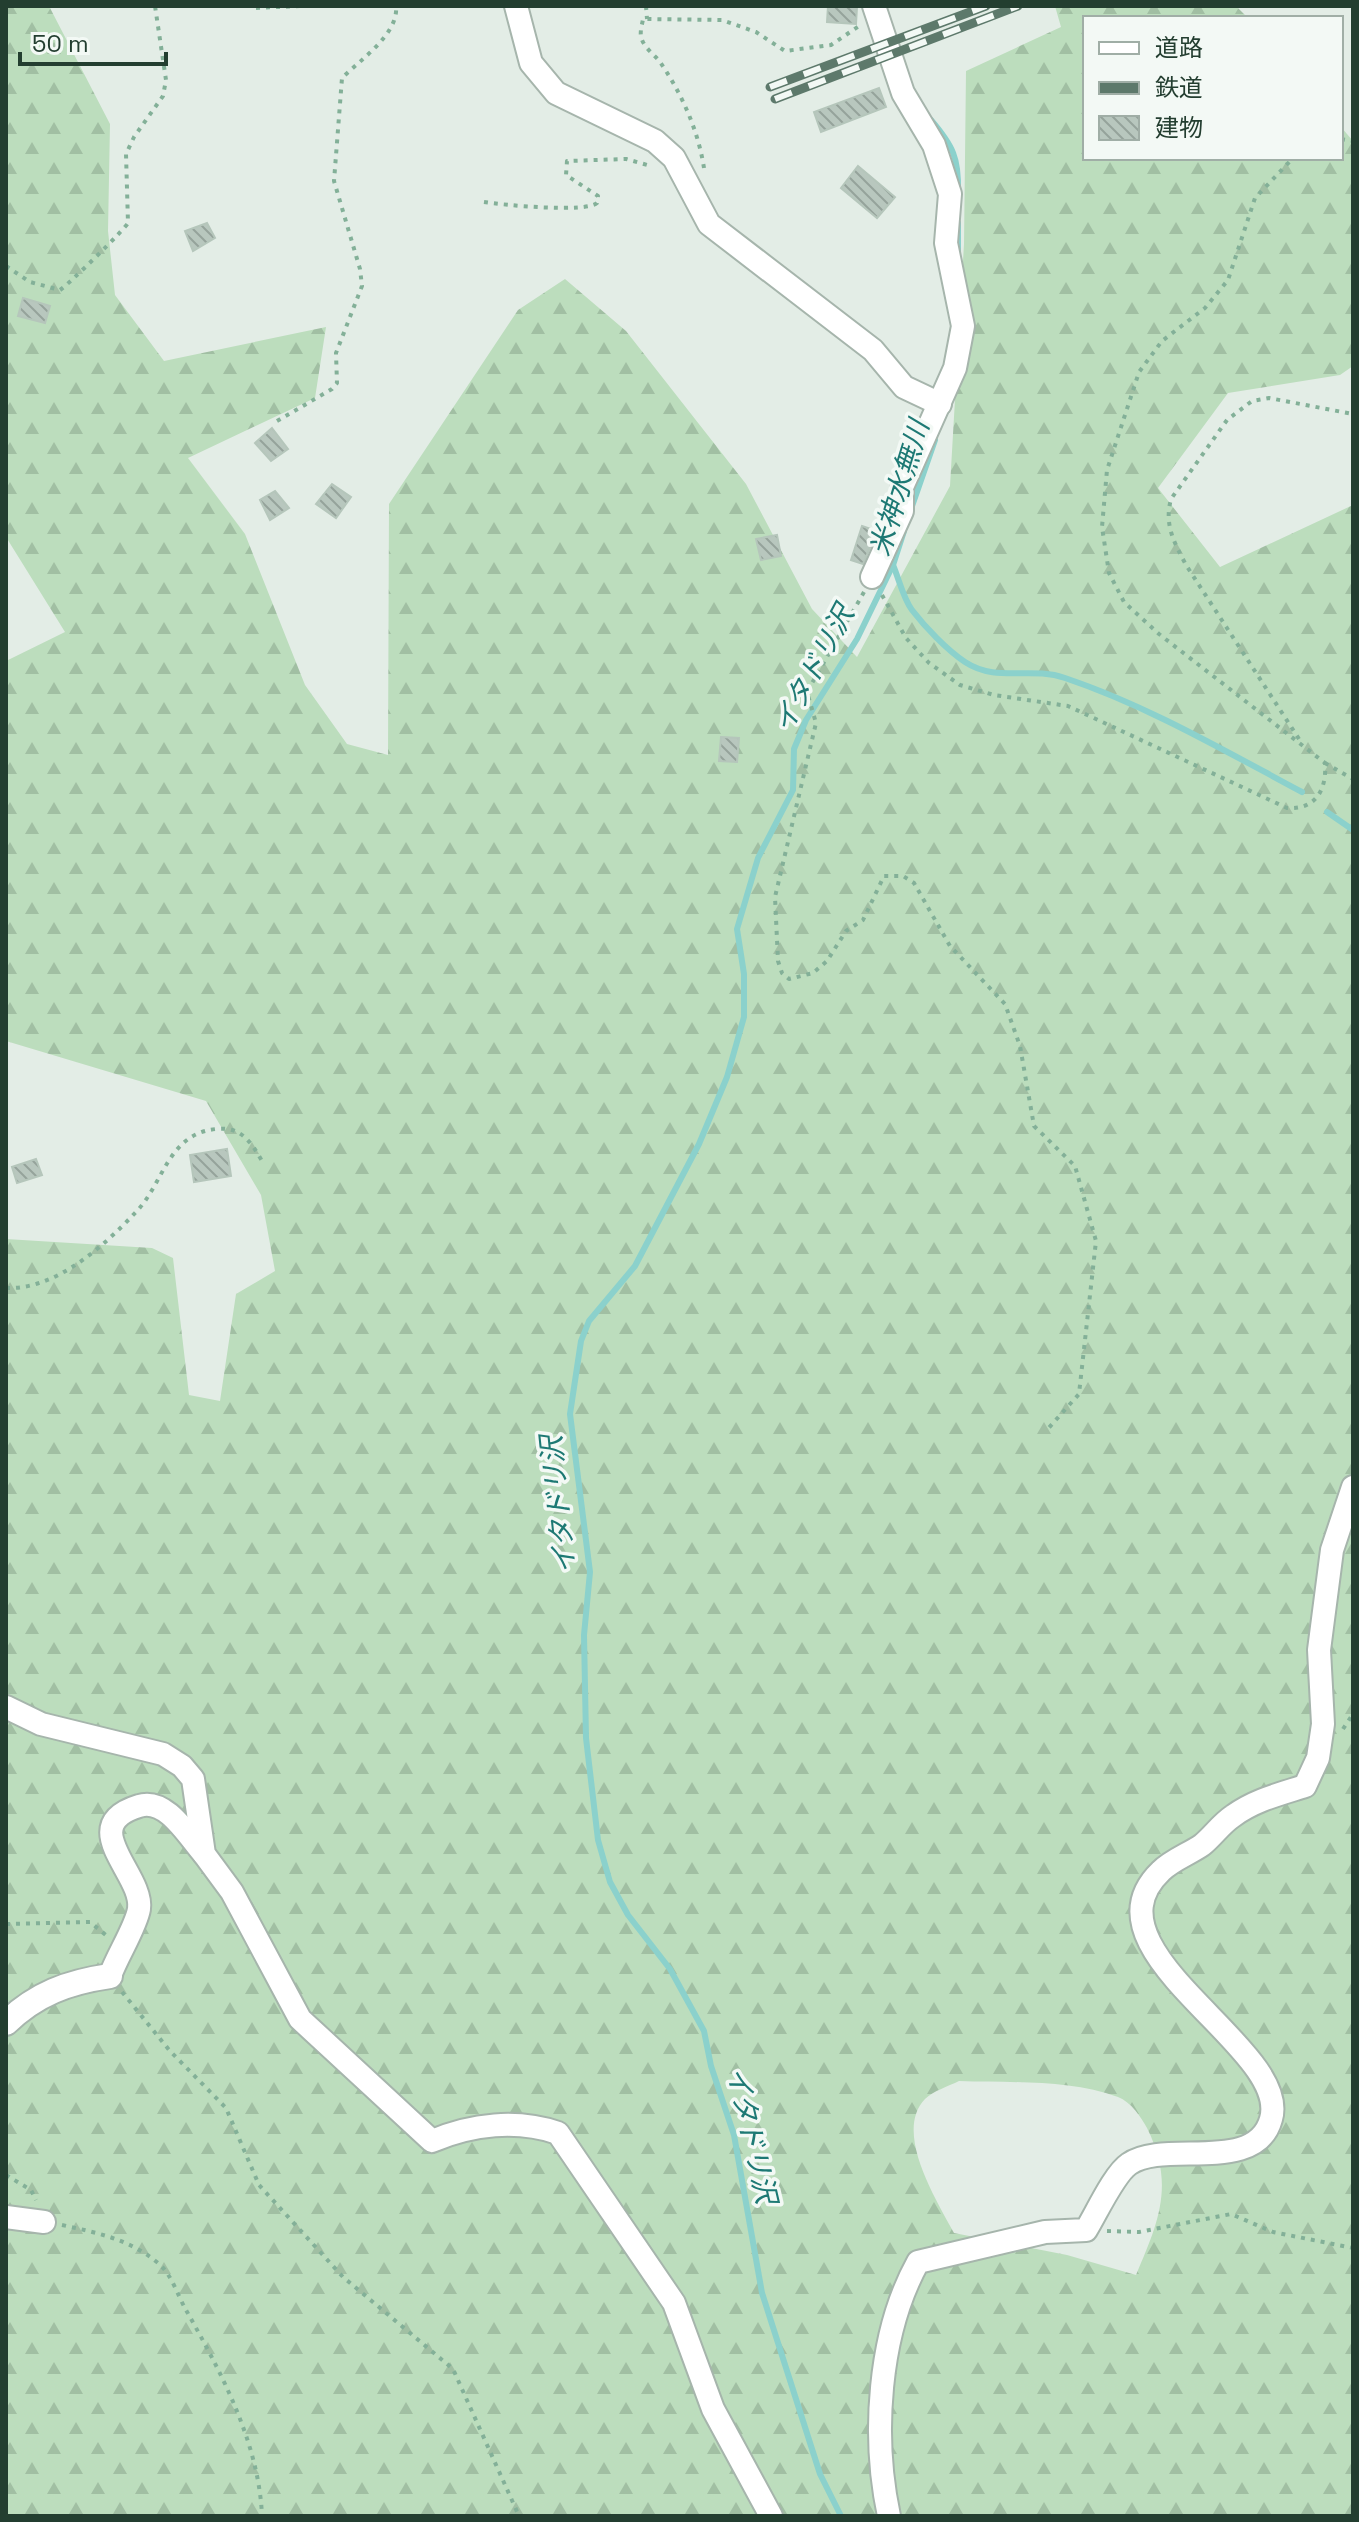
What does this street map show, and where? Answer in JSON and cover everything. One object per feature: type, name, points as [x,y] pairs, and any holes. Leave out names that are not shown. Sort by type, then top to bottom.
[{"type":"street","points":[[516,6],[531,63],[556,93],[655,141],[674,158],[709,224],[873,350],[904,387],[940,404]]},
{"type":"street","points":[[872,577],[902,511],[902,487],[955,368],[963,326],[946,243],[950,194],[934,145],[903,93],[876,11]]},
{"type":"street","points":[[889,2516],[879,2440],[887,2365],[895,2318],[918,2262],[1045,2232],[1086,2230],[1126,2166],[1142,2157],[1238,2149],[1261,2137],[1272,2119],[1270,2092],[1247,2059],[1158,1958],[1142,1924],[1142,1909],[1147,1891],[1160,1871],[1203,1844],[1232,1817],[1256,1802],[1305,1786],[1318,1758],[1323,1724],[1319,1650],[1332,1550],[1353,1487]]},
{"type":"street","points":[[6,1707],[41,1724],[163,1754],[182,1766],[193,1779],[204,1854]]},
{"type":"street","points":[[6,2023],[25,2005],[54,1989],[110,1976],[119,1948],[139,1909],[138,1893],[113,1847],[111,1834],[123,1813],[146,1804],[156,1805],[168,1812],[232,1892],[300,2019],[432,2141],[455,2131],[514,2123],[558,2133],[674,2303],[713,2409],[771,2516]]},
{"type":"street","points":[[6,2217],[44,2222]]},
{"type":"path","points":[[6,266],[30,282],[60,290],[101,248],[124,231],[128,223],[126,154],[163,96],[166,80],[155,6]]},
{"type":"path","points":[[256,8],[300,6]]},
{"type":"path","points":[[277,421],[337,383],[336,353],[362,286],[360,269],[334,181],[342,78],[389,30],[397,18],[396,6]]},
{"type":"path","points":[[646,6],[647,19]]},
{"type":"path","points":[[705,170],[700,145],[686,108],[659,60],[643,42],[640,34],[643,19],[722,20],[756,32],[785,51],[831,45],[876,11]]},
{"type":"path","points":[[484,202],[524,208],[559,205],[585,209],[597,203],[598,196],[566,175],[567,161],[626,159],[657,168]]},
{"type":"path","points":[[1291,160],[1255,198],[1228,280],[1205,308],[1162,341],[1139,372],[1113,444],[1102,527],[1109,573],[1124,602],[1159,634],[1325,763],[1353,779]]},
{"type":"path","points":[[1301,742],[1186,565],[1174,542],[1167,513],[1171,499],[1238,409],[1269,398],[1353,414]]},
{"type":"path","points":[[872,577],[807,692],[816,723],[775,897],[775,937],[782,973],[789,979],[813,973],[827,961],[846,931],[863,920],[884,876],[903,876],[914,883],[950,946],[1005,1004],[1020,1046],[1034,1126],[1075,1166],[1096,1241],[1079,1394],[1046,1431]]},
{"type":"path","points":[[885,601],[894,620],[917,650],[960,685],[985,694],[1068,706],[1287,808],[1298,809],[1315,800],[1326,780],[1325,763]]},
{"type":"path","points":[[6,1288],[20,1289],[51,1277],[93,1252],[137,1212],[175,1150],[189,1138],[208,1130],[227,1128],[248,1137],[262,1161]]},
{"type":"path","points":[[6,1924],[90,1922],[119,1948]]},
{"type":"path","points":[[110,1976],[170,2051],[226,2108],[259,2185],[343,2277],[453,2369],[519,2516]]},
{"type":"path","points":[[6,2175],[31,2190],[44,2222],[131,2244],[162,2265],[208,2346],[233,2402],[250,2453],[262,2516]]},
{"type":"path","points":[[1086,2230],[1139,2232],[1231,2214],[1273,2232],[1353,2248]]},
{"type":"green space","points":[[6,6],[49,6],[110,124],[108,231],[115,295],[164,361],[326,327],[315,398],[188,458],[245,534],[305,685],[347,744],[388,755],[389,504],[518,310],[565,279],[626,331],[746,484],[812,609],[857,657],[950,486],[964,244],[966,71],[1061,27],[1055,6],[1236,6],[1246,16],[1083,16],[1083,160],[1343,160],[1343,129],[1353,141],[1353,366],[1340,375],[1228,393],[1158,488],[1220,567],[1353,505],[1353,2516],[6,2516],[6,1239],[152,1248],[173,1258],[189,1395],[220,1401],[236,1294],[275,1271],[261,1195],[206,1101],[6,1041],[6,661],[65,632],[6,537]],"holes":[[[959,2081],[1079,2087],[1118,2097],[1135,2110],[1147,2128],[1160,2167],[1161,2202],[1136,2275],[1067,2255],[954,2233],[929,2185],[921,2166],[914,2129],[916,2113],[928,2096]]]},
{"type":"building","points":[[828,6],[857,7],[856,24],[827,22]]},
{"type":"building","points":[[879,88],[886,107],[821,132],[814,112]]},
{"type":"building","points":[[858,166],[895,197],[877,218],[841,188]]},
{"type":"building","points":[[207,223],[215,238],[193,251],[185,231]]},
{"type":"building","points":[[23,298],[50,306],[45,323],[18,316]]},
{"type":"building","points":[[272,428],[288,449],[271,461],[255,443]]},
{"type":"building","points":[[332,484],[351,497],[336,518],[316,504]]},
{"type":"building","points":[[275,491],[289,508],[270,520],[260,500]]},
{"type":"building","points":[[862,526],[877,531],[863,564],[851,560]]},
{"type":"building","points":[[777,535],[781,556],[761,560],[756,539]]},
{"type":"building","points":[[721,737],[739,738],[737,762],[719,761]]},
{"type":"building","points":[[227,1149],[231,1176],[194,1182],[190,1155]]},
{"type":"building","points":[[36,1159],[42,1175],[17,1183],[12,1167]]},
{"type":"waterway","name":"米神水無川","points":[[931,120],[953,153],[958,192]]},
{"type":"waterway","name":"米神水無川","points":[[958,223],[958,252]]},
{"type":"waterway","name":"米神水無川","points":[[911,509],[935,440]]},
{"type":"waterway","name":"イタドリ沢","points":[[841,2516],[820,2474],[762,2293],[734,2135],[711,2066],[704,2031],[670,1969],[628,1915],[610,1882],[598,1840],[586,1738],[584,1635],[590,1572],[570,1414],[581,1341],[589,1321],[635,1266],[699,1144],[727,1077],[744,1017],[744,974],[737,929],[758,858],[793,790],[794,749],[806,720],[857,639],[893,565],[904,531]]},
{"type":"waterway","name":"米神水無川","points":[[893,565],[912,610],[937,638],[965,662],[989,672],[1052,675],[1096,689],[1186,730],[1302,792]]},
{"type":"waterway","name":"米神水無川","points":[[1327,812],[1353,830]]},
{"type":"railway","points":[[770,87],[986,6]]},
{"type":"railway","points":[[775,99],[1018,6]]}]
